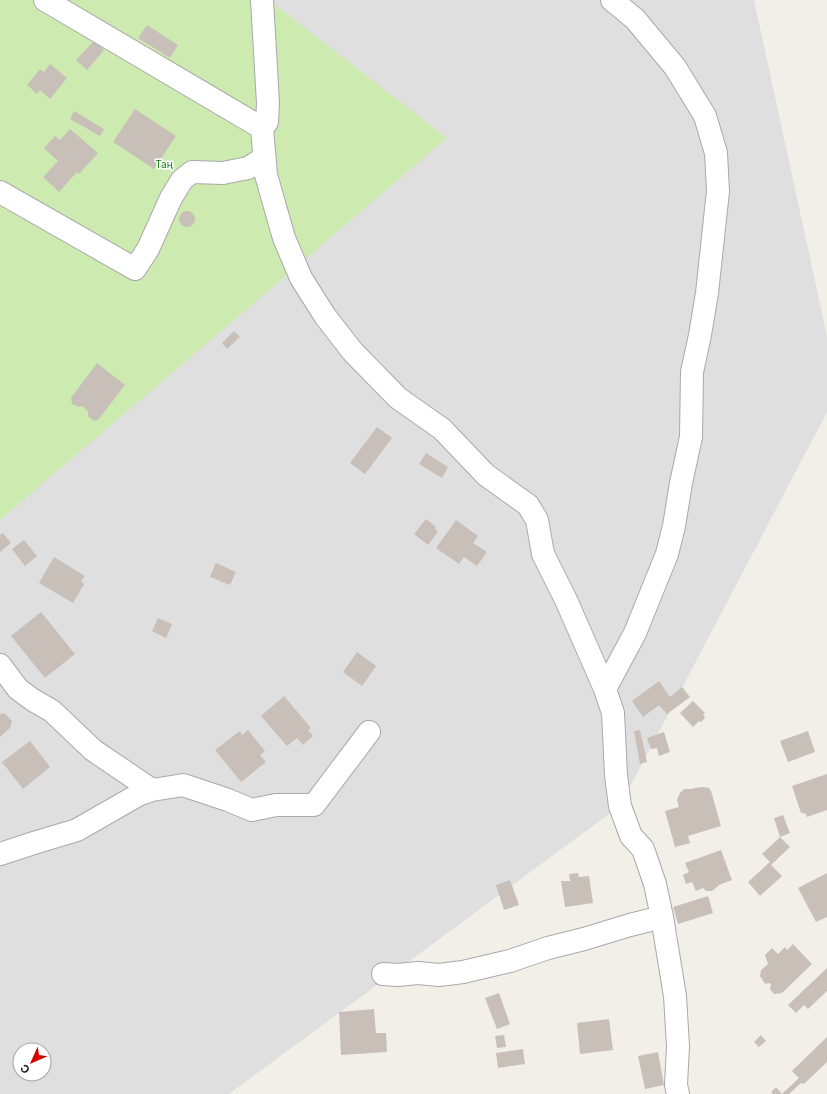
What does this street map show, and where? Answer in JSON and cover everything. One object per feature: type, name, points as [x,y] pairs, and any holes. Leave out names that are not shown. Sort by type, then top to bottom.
[{"type":"street","points":[[46,0],[262,128]]},
{"type":"street","points":[[262,0],[268,103],[267,122],[262,128],[266,175],[284,238],[301,278],[325,316],[353,352],[398,398],[442,429],[486,475],[528,504],[537,520],[543,554],[566,600],[605,689],[613,713],[616,775],[620,806],[631,836],[643,849]]},
{"type":"street","points":[[605,689],[635,633],[667,554],[674,526],[680,483],[691,437],[692,372],[707,293],[718,191],[716,153],[705,116],[676,67],[635,19],[612,0]]},
{"type":"street","points":[[0,192],[135,268],[148,249],[171,198],[182,180],[192,172],[223,173],[248,168],[264,158]]},
{"type":"street","points":[[0,665],[18,689],[52,711],[93,750],[152,790]]},
{"type":"street","points":[[0,854],[77,830],[138,795],[152,790],[183,785],[228,800],[252,810],[276,805],[314,805],[369,732]]},
{"type":"street","points":[[639,807],[636,813],[639,831],[643,849],[655,884],[675,996],[678,1046],[676,1085],[678,1094]]},
{"type":"street","points":[[383,974],[398,975],[418,973],[439,975],[463,972],[662,917]]},
{"type":"shaded area","points":[[0,0],[754,0],[827,336],[827,412],[620,806],[229,1094],[0,1094]]},
{"type":"green space","name":"Таң","points":[[0,0],[269,0],[447,138],[0,520]]},
{"type":"building","points":[[147,25],[178,45],[170,58],[138,38]]},
{"type":"building","points":[[94,41],[104,50],[87,70],[76,60]]},
{"type":"building","points":[[50,64],[67,78],[50,99],[40,90],[37,94],[27,85],[40,69],[44,72]]},
{"type":"building","points":[[135,109],[176,136],[154,169],[113,142]]},
{"type":"building","points":[[74,111],[104,129],[100,136],[70,119]]},
{"type":"building","points":[[70,129],[98,153],[79,174],[77,172],[59,192],[43,177],[58,161],[44,148],[55,136],[60,140]]},
{"type":"building","points":[[187,211],[193,213],[195,219],[193,225],[187,227],[181,225],[179,219],[181,213]]},
{"type":"building","points":[[234,331],[240,337],[227,349],[222,343]]},
{"type":"building","points":[[97,363],[125,385],[98,420],[94,421],[88,416],[88,411],[82,406],[79,407],[72,404],[71,398]]},
{"type":"building","points":[[377,427],[392,438],[365,474],[350,463]]},
{"type":"building","points":[[426,453],[448,467],[442,478],[419,464]]},
{"type":"building","points":[[426,519],[436,527],[435,529],[438,532],[428,545],[414,534]]},
{"type":"building","points":[[456,520],[478,536],[473,543],[487,552],[477,566],[464,557],[459,564],[436,548]]},
{"type":"building","points":[[3,533],[11,543],[0,552],[0,535]]},
{"type":"building","points":[[24,540],[37,556],[25,566],[12,549]]},
{"type":"building","points":[[54,557],[85,576],[81,581],[84,584],[73,603],[39,583]]},
{"type":"building","points":[[216,563],[236,572],[230,585],[210,577]]},
{"type":"building","points":[[41,612],[75,654],[45,678],[11,636]]},
{"type":"building","points":[[158,618],[172,624],[166,638],[152,631]]},
{"type":"building","points":[[357,652],[376,666],[362,686],[343,672]]},
{"type":"building","points":[[659,681],[670,697],[682,687],[690,697],[667,714],[659,705],[643,717],[632,701]]},
{"type":"building","points":[[284,696],[311,728],[308,730],[313,736],[303,745],[297,738],[287,746],[261,716]]},
{"type":"building","points":[[693,701],[705,713],[703,715],[705,718],[693,727],[680,713]]},
{"type":"building","points":[[4,713],[12,721],[10,728],[0,737],[0,714]]},
{"type":"building","points":[[248,730],[265,751],[260,755],[266,762],[241,782],[215,750],[240,731],[242,735]]},
{"type":"building","points":[[640,730],[647,762],[640,764],[634,731]]},
{"type":"building","points":[[808,731],[815,752],[788,762],[780,741]]},
{"type":"building","points":[[664,732],[670,752],[659,756],[657,748],[651,749],[647,738]]},
{"type":"building","points":[[30,741],[50,767],[23,789],[2,762]]},
{"type":"building","points":[[827,774],[827,810],[807,817],[806,814],[801,813],[792,786]]},
{"type":"building","points":[[702,787],[709,788],[711,791],[721,826],[688,836],[690,843],[675,847],[665,811],[679,807],[677,800],[680,793],[684,789]]},
{"type":"building","points":[[783,815],[790,833],[780,837],[774,818]]},
{"type":"building","points":[[780,837],[790,847],[771,865],[782,876],[760,896],[748,882],[770,862],[762,854]]},
{"type":"building","points":[[721,850],[732,880],[719,885],[712,891],[706,891],[703,888],[696,891],[692,882],[686,884],[683,875],[689,872],[685,863]]},
{"type":"building","points":[[578,873],[579,877],[589,876],[593,903],[565,907],[561,881],[570,881],[569,874]]},
{"type":"building","points":[[827,873],[827,917],[816,922],[798,888]]},
{"type":"building","points":[[510,880],[519,905],[504,910],[496,885]]},
{"type":"building","points":[[708,896],[713,913],[678,924],[673,907]]},
{"type":"building","points":[[793,944],[812,964],[782,993],[774,994],[770,989],[771,984],[765,984],[760,976],[761,970],[768,964],[765,955],[772,948],[778,954],[785,947],[787,950]]},
{"type":"building","points":[[827,968],[827,991],[808,1009],[804,1005],[796,1013],[788,1005]]},
{"type":"building","points":[[499,993],[510,1024],[497,1029],[485,998]]},
{"type":"building","points":[[374,1009],[376,1033],[386,1033],[387,1052],[341,1055],[339,1012]]},
{"type":"building","points":[[609,1019],[613,1050],[580,1054],[577,1023]]},
{"type":"building","points":[[504,1035],[506,1047],[497,1048],[495,1036]]},
{"type":"building","points":[[761,1035],[766,1041],[759,1047],[754,1042]]},
{"type":"building","points":[[827,1037],[827,1062],[804,1084],[801,1083],[789,1094],[782,1094],[799,1078],[792,1071]]},
{"type":"building","points":[[523,1049],[525,1064],[498,1068],[496,1053]]},
{"type":"building","points":[[658,1052],[664,1085],[645,1089],[638,1056]]},
{"type":"building","points":[[776,1087],[782,1094],[773,1094],[771,1092]]}]
